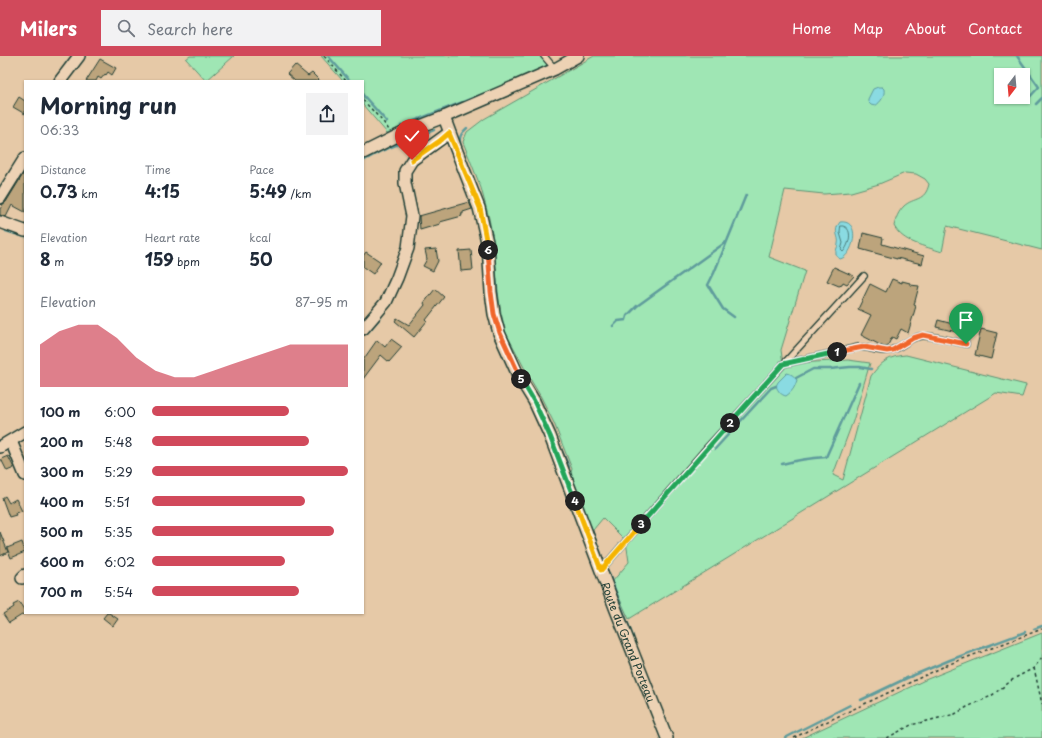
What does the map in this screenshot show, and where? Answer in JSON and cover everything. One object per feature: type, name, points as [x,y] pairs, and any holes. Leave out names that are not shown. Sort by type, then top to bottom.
[{"type":"street","points":[[61,80],[79,56]]},
{"type":"street","points":[[364,152],[405,132],[444,117],[555,68],[578,56]]},
{"type":"street","name":"Route du Grand Porteau","points":[[444,117],[449,133],[480,208],[488,246],[494,314],[500,333],[518,375],[534,401],[550,436],[667,738]]},
{"type":"street","points":[[364,328],[386,302],[408,248],[412,216],[405,183],[405,171],[412,160],[449,133]]},
{"type":"street","points":[[0,198],[24,160]]},
{"type":"street","points":[[0,222],[24,231]]},
{"type":"street","points":[[0,447],[24,433]]},
{"type":"street","points":[[11,441],[24,473]]},
{"type":"lane","points":[[544,56],[555,68]]},
{"type":"lane","points":[[601,570],[704,452],[864,276]]},
{"type":"lane","points":[[783,364],[859,347],[887,351],[893,350],[913,338],[923,335],[966,344]]},
{"type":"path","points":[[324,56],[345,80]]},
{"type":"path","points":[[364,101],[384,123],[390,131],[392,138]]},
{"type":"path","points":[[794,738],[947,665],[1042,629]]},
{"type":"path","points":[[887,738],[911,725],[955,714],[991,696],[1015,678],[1034,668],[1042,657]]},
{"type":"path","points":[[1034,668],[1042,704]]},
{"type":"green space","points":[[190,56],[234,56],[207,80],[205,80],[186,59]]},
{"type":"green space","points":[[321,56],[544,56],[551,64],[501,87],[387,133],[364,106],[364,80],[342,80]]},
{"type":"green space","points":[[594,56],[1042,56],[1042,250],[947,226],[942,252],[909,240],[898,232],[894,226],[896,218],[904,206],[925,194],[929,184],[925,179],[916,174],[905,173],[879,184],[851,192],[824,194],[785,190],[769,257],[805,271],[781,350],[783,364],[848,360],[870,363],[853,421],[833,475],[843,480],[871,376],[882,363],[890,358],[906,355],[1026,385],[1022,397],[996,393],[629,619],[612,582],[629,562],[626,541],[603,518],[588,536],[569,479],[572,469],[554,423],[506,333],[501,313],[494,245],[489,218],[481,188],[463,142],[467,132],[484,119]]},
{"type":"green space","points":[[1042,633],[1042,738],[802,738],[925,680]]},
{"type":"water","points":[[882,87],[884,89],[883,96],[881,101],[875,106],[871,105],[868,102],[868,99],[873,89]]},
{"type":"water","points":[[840,222],[847,223],[851,226],[854,238],[849,252],[840,259],[836,253],[838,241],[836,231]]},
{"type":"water","points":[[787,373],[793,375],[797,380],[793,389],[786,396],[778,390],[776,386]]},
{"type":"building","points":[[100,59],[116,68],[112,75],[108,72],[101,79],[98,77],[96,80],[87,80]]},
{"type":"building","points":[[295,65],[308,76],[312,73],[319,80],[294,80],[287,74]]},
{"type":"building","points":[[19,97],[24,100],[24,113],[13,107]]},
{"type":"building","points":[[24,173],[24,211],[12,205],[6,217],[0,215],[0,209]]},
{"type":"building","points":[[469,202],[472,209],[463,212],[463,214],[461,214],[462,216],[440,222],[440,224],[420,230],[419,216]]},
{"type":"building","points":[[863,233],[883,238],[882,244],[924,256],[922,264],[860,249]]},
{"type":"building","points":[[436,249],[438,261],[433,271],[423,266],[427,259],[425,250]]},
{"type":"building","points":[[471,250],[473,270],[461,271],[459,251]]},
{"type":"building","points":[[366,252],[381,262],[373,274],[364,268],[364,255]]},
{"type":"building","points":[[834,267],[854,276],[847,284],[843,282],[842,285],[839,286],[827,281]]},
{"type":"building","points":[[892,279],[902,283],[902,281],[910,283],[910,285],[919,286],[914,305],[916,306],[908,333],[901,329],[896,339],[892,337],[887,347],[884,347],[861,335],[871,315],[858,309],[870,284],[886,292]]},
{"type":"building","points":[[435,289],[444,297],[414,337],[395,321],[397,318],[409,325],[425,305],[424,303]]},
{"type":"building","points":[[938,320],[975,330],[973,336],[936,327]]},
{"type":"building","points":[[981,329],[997,333],[991,359],[975,355]]},
{"type":"building","points":[[391,339],[402,347],[389,362],[381,355],[364,378],[364,359],[377,340],[385,347]]},
{"type":"building","points":[[8,456],[14,468],[7,471],[1,459]]},
{"type":"building","points":[[5,496],[9,503],[16,499],[22,511],[9,517],[2,498]]},
{"type":"building","points":[[0,532],[8,552],[0,556]]},
{"type":"building","points":[[22,542],[24,552],[11,558],[7,548]]},
{"type":"building","points":[[19,602],[24,610],[24,614],[9,623],[3,614],[14,607],[13,605]]},
{"type":"building","points":[[106,614],[110,614],[118,619],[113,626],[103,618]]},
{"type":"waterway","points":[[328,56],[349,80]]},
{"type":"waterway","points":[[1017,56],[1026,68]]},
{"type":"waterway","points":[[62,70],[68,61]]},
{"type":"waterway","points":[[1030,74],[1039,87],[1030,97]]},
{"type":"waterway","points":[[401,126],[486,93]]},
{"type":"waterway","points":[[364,96],[387,122]]},
{"type":"waterway","points":[[1036,104],[1042,98]]},
{"type":"waterway","points":[[461,146],[461,136],[467,128]]},
{"type":"waterway","points":[[364,160],[381,151],[434,130]]},
{"type":"waterway","points":[[402,143],[413,155]]},
{"type":"waterway","points":[[734,317],[723,309],[708,285],[746,195]]},
{"type":"waterway","points":[[488,222],[490,233]]},
{"type":"waterway","points":[[6,231],[24,237]]},
{"type":"waterway","points":[[613,326],[618,321],[626,320],[627,316],[637,306],[726,242]]},
{"type":"waterway","points":[[495,272],[499,311],[505,334]]},
{"type":"waterway","points":[[369,331],[381,317]]},
{"type":"waterway","points":[[796,378],[813,369],[850,367],[871,369]]},
{"type":"waterway","points":[[782,464],[804,459],[826,457],[859,383]]},
{"type":"waterway","points":[[715,449],[771,388],[776,386]]},
{"type":"waterway","points":[[558,442],[569,467]]},
{"type":"waterway","points":[[590,526],[601,554]]},
{"type":"waterway","points":[[609,574],[633,637]]},
{"type":"waterway","points":[[1034,629],[1042,626]]},
{"type":"waterway","points":[[861,700],[907,678],[950,660],[1025,632]]},
{"type":"waterway","points":[[785,738],[850,705]]},
{"type":"route","points":[[412,160],[449,133],[480,208],[488,246],[494,314],[500,333],[518,375],[534,401],[550,436],[601,570],[783,364],[859,347],[887,351],[893,350],[913,338],[923,335],[966,344]]}]
